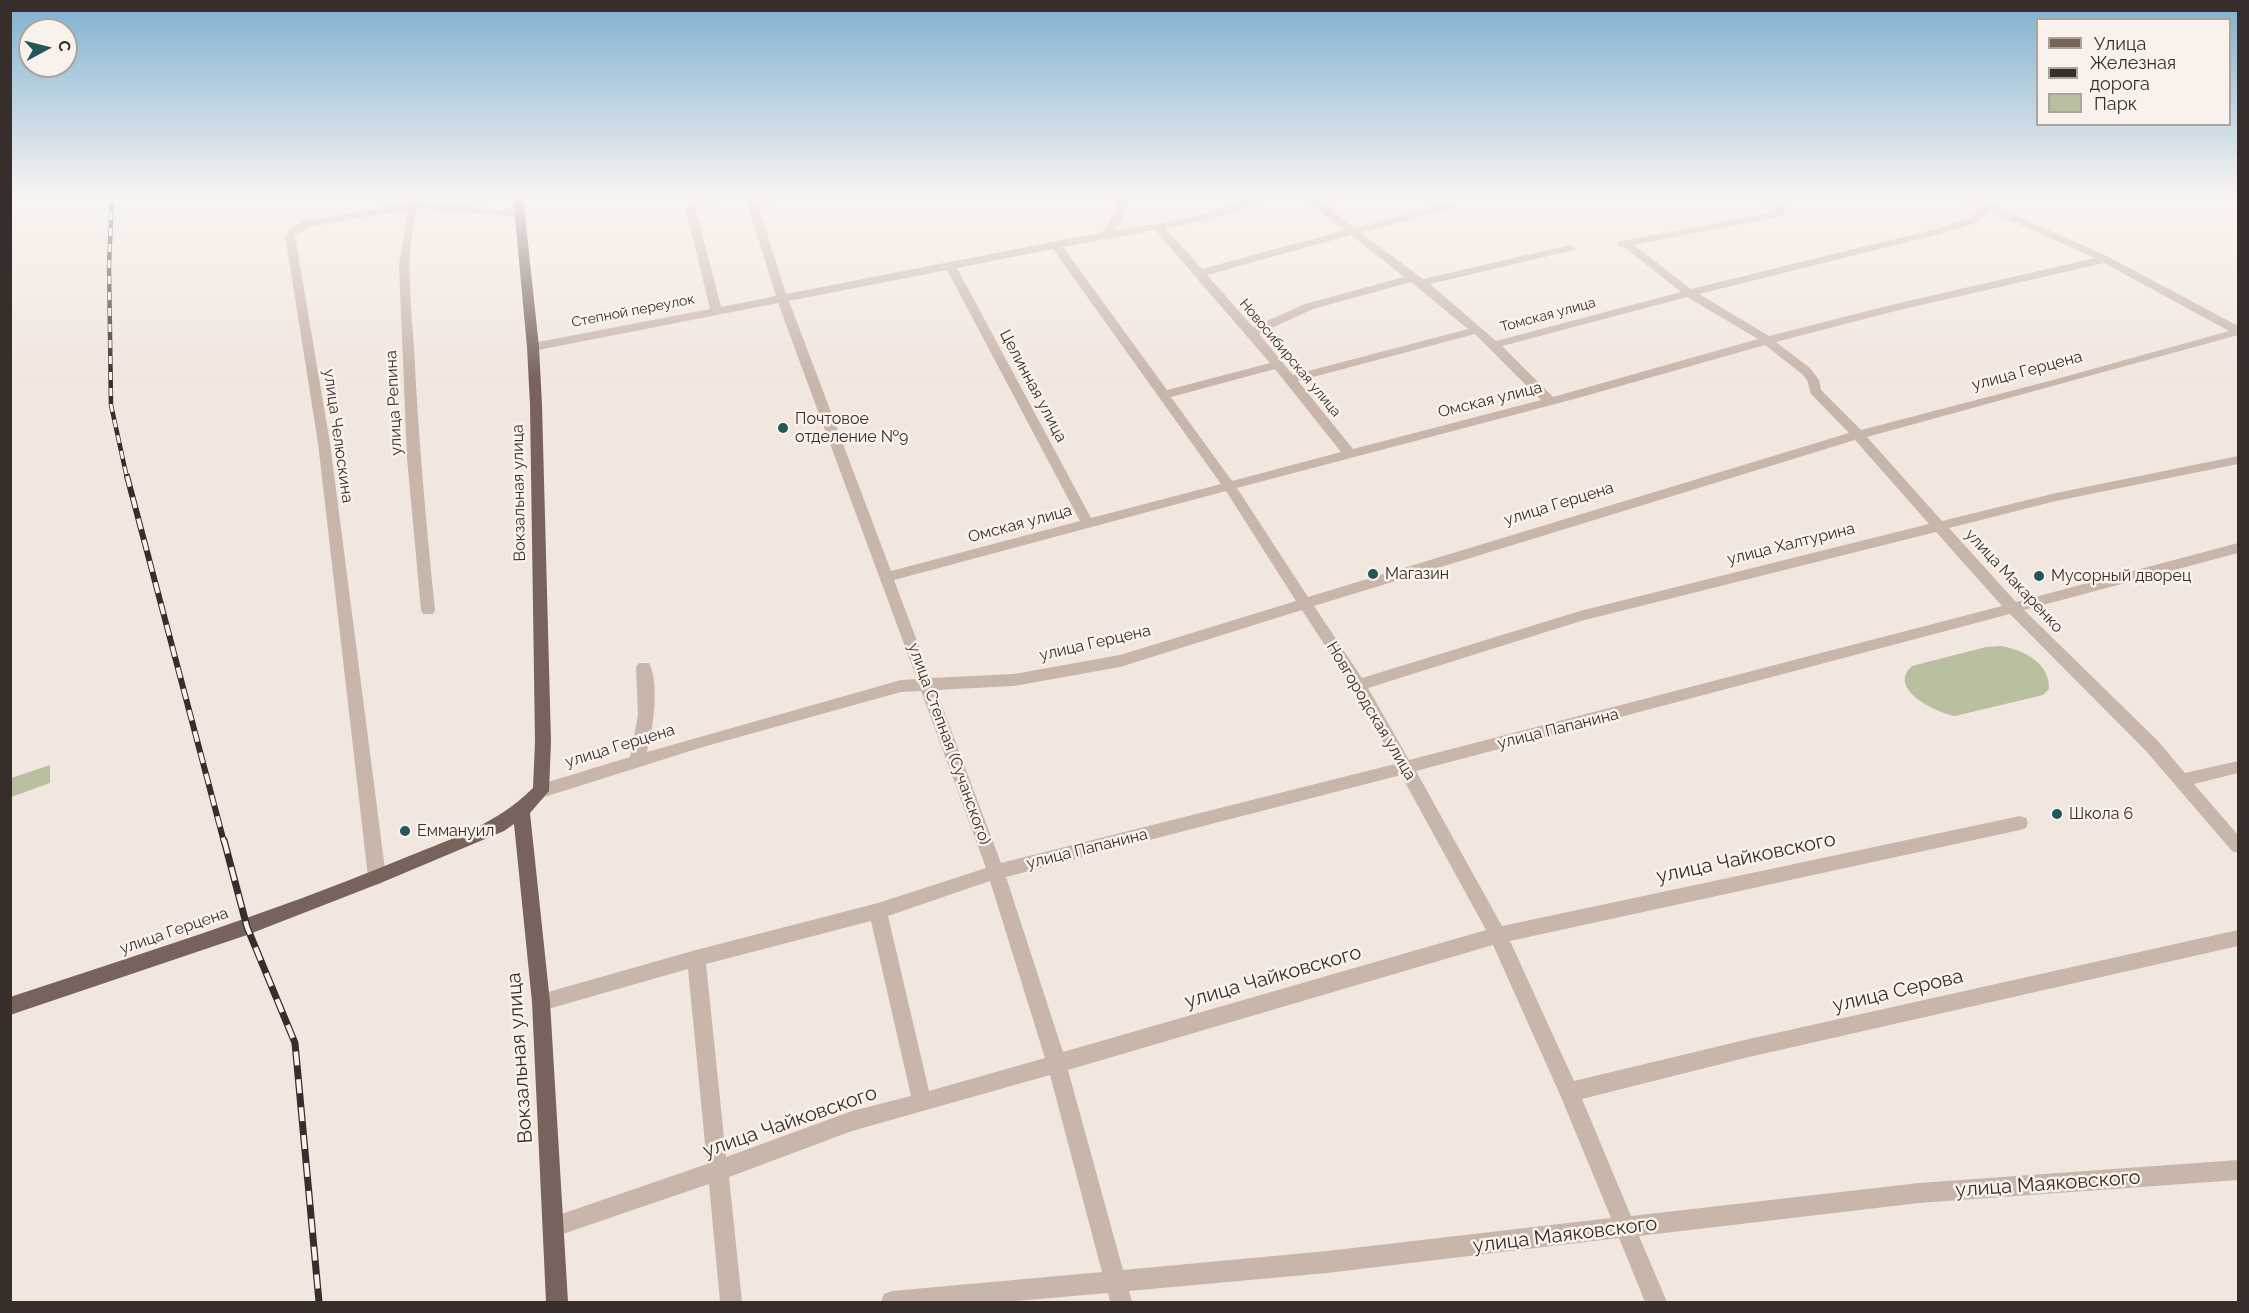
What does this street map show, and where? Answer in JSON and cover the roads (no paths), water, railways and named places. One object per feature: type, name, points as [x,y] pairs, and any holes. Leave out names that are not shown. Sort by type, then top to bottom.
[{"type":"main road","name":"Вокзальная улица","points":[[524,257],[533,347],[539,514],[543,742],[541,791]]},
{"type":"main road","name":"улица Герцена","points":[[10,1006],[247,927],[377,877],[498,826],[521,811],[541,791]]},
{"type":"main road","name":"Вокзальная улица","points":[[521,811],[541,1002],[557,1302]]},
{"type":"street","name":"улица Челюскина","points":[[294,257],[324,443],[377,877]]},
{"type":"street","name":"улица Репина","points":[[405,257],[413,458],[429,610]]},
{"type":"street","points":[[703,257],[716,310]]},
{"type":"street","name":"улица Степная (Сучанского)","points":[[769,257],[782,298],[996,872],[1056,1064],[1121,1302]]},
{"type":"street","name":"Степной переулок","points":[[533,347],[991,257]]},
{"type":"street","name":"Новгородская улица","points":[[1065,257],[1230,488],[1358,685],[1406,768],[1498,935],[1569,1092],[1656,1302]]},
{"type":"street","name":"Новосибирская улица","points":[[1186,257],[1252,333],[1349,453]]},
{"type":"street","points":[[1200,273],[1259,257]]},
{"type":"street","points":[[1387,257],[1478,330],[1550,402]]},
{"type":"street","points":[[1252,333],[1269,322],[1303,308],[1417,280],[1526,257]]},
{"type":"street","name":"улица Макаренко","points":[[1642,257],[1689,293],[1767,340],[1806,371],[1813,380],[1815,391],[1858,435],[2014,609],[2182,780],[2238,846]]},
{"type":"street","name":"Томская улица","points":[[1494,345],[1834,257]]},
{"type":"street","points":[[2097,257],[2206,312],[2238,332]]},
{"type":"street","name":"Омская улица","points":[[887,577],[1230,488],[1349,453],[1550,402],[1767,340],[1938,297],[2103,260]]},
{"type":"street","name":"Целинная улица","points":[[950,265],[1088,524]]},
{"type":"street","name":"Томская улица","points":[[1289,380],[1478,330]]},
{"type":"street","name":"улица Герцена","points":[[541,791],[800,713],[900,686],[1014,680],[1120,661],[1523,535],[1858,435],[2057,383],[2238,332]]},
{"type":"street","points":[[1163,395],[1277,365]]},
{"type":"street","name":"улица Халтурина","points":[[1358,685],[1580,616],[2056,497],[2238,460]]},
{"type":"street","name":"улица Папанина","points":[[541,1002],[696,958],[878,911],[996,872],[1406,768],[2238,548]]},
{"type":"street","points":[[636,762],[644,740],[646,722],[644,668]]},
{"type":"street","points":[[2182,780],[2238,767]]},
{"type":"street","name":"улица Чайковского","points":[[554,1226],[716,1171],[852,1121],[922,1103],[1498,935],[2020,823]]},
{"type":"street","points":[[878,911],[922,1103]]},
{"type":"street","name":"улица Серова","points":[[1569,1092],[1749,1048],[2238,938]]},
{"type":"street","points":[[696,958],[731,1302]]},
{"type":"street","name":"улица Маяковского","points":[[892,1302],[1326,1262],[1919,1193],[2238,1170]]},
{"type":"railway","points":[[109,257],[111,405],[127,478]]},
{"type":"railway","points":[[127,476],[224,842]]},
{"type":"railway","points":[[224,840],[247,927],[295,1043],[319,1302]]},
{"type":"place","name":"Почтовое отделение №9","points":[[783,428]]},
{"type":"place","name":"Магазин","points":[[1373,574]]},
{"type":"place","name":"Мусорный дворец","points":[[2039,576]]},
{"type":"place","name":"Школа 6","points":[[2057,814]]},
{"type":"place","name":"Еммануил","points":[[405,831]]}]
